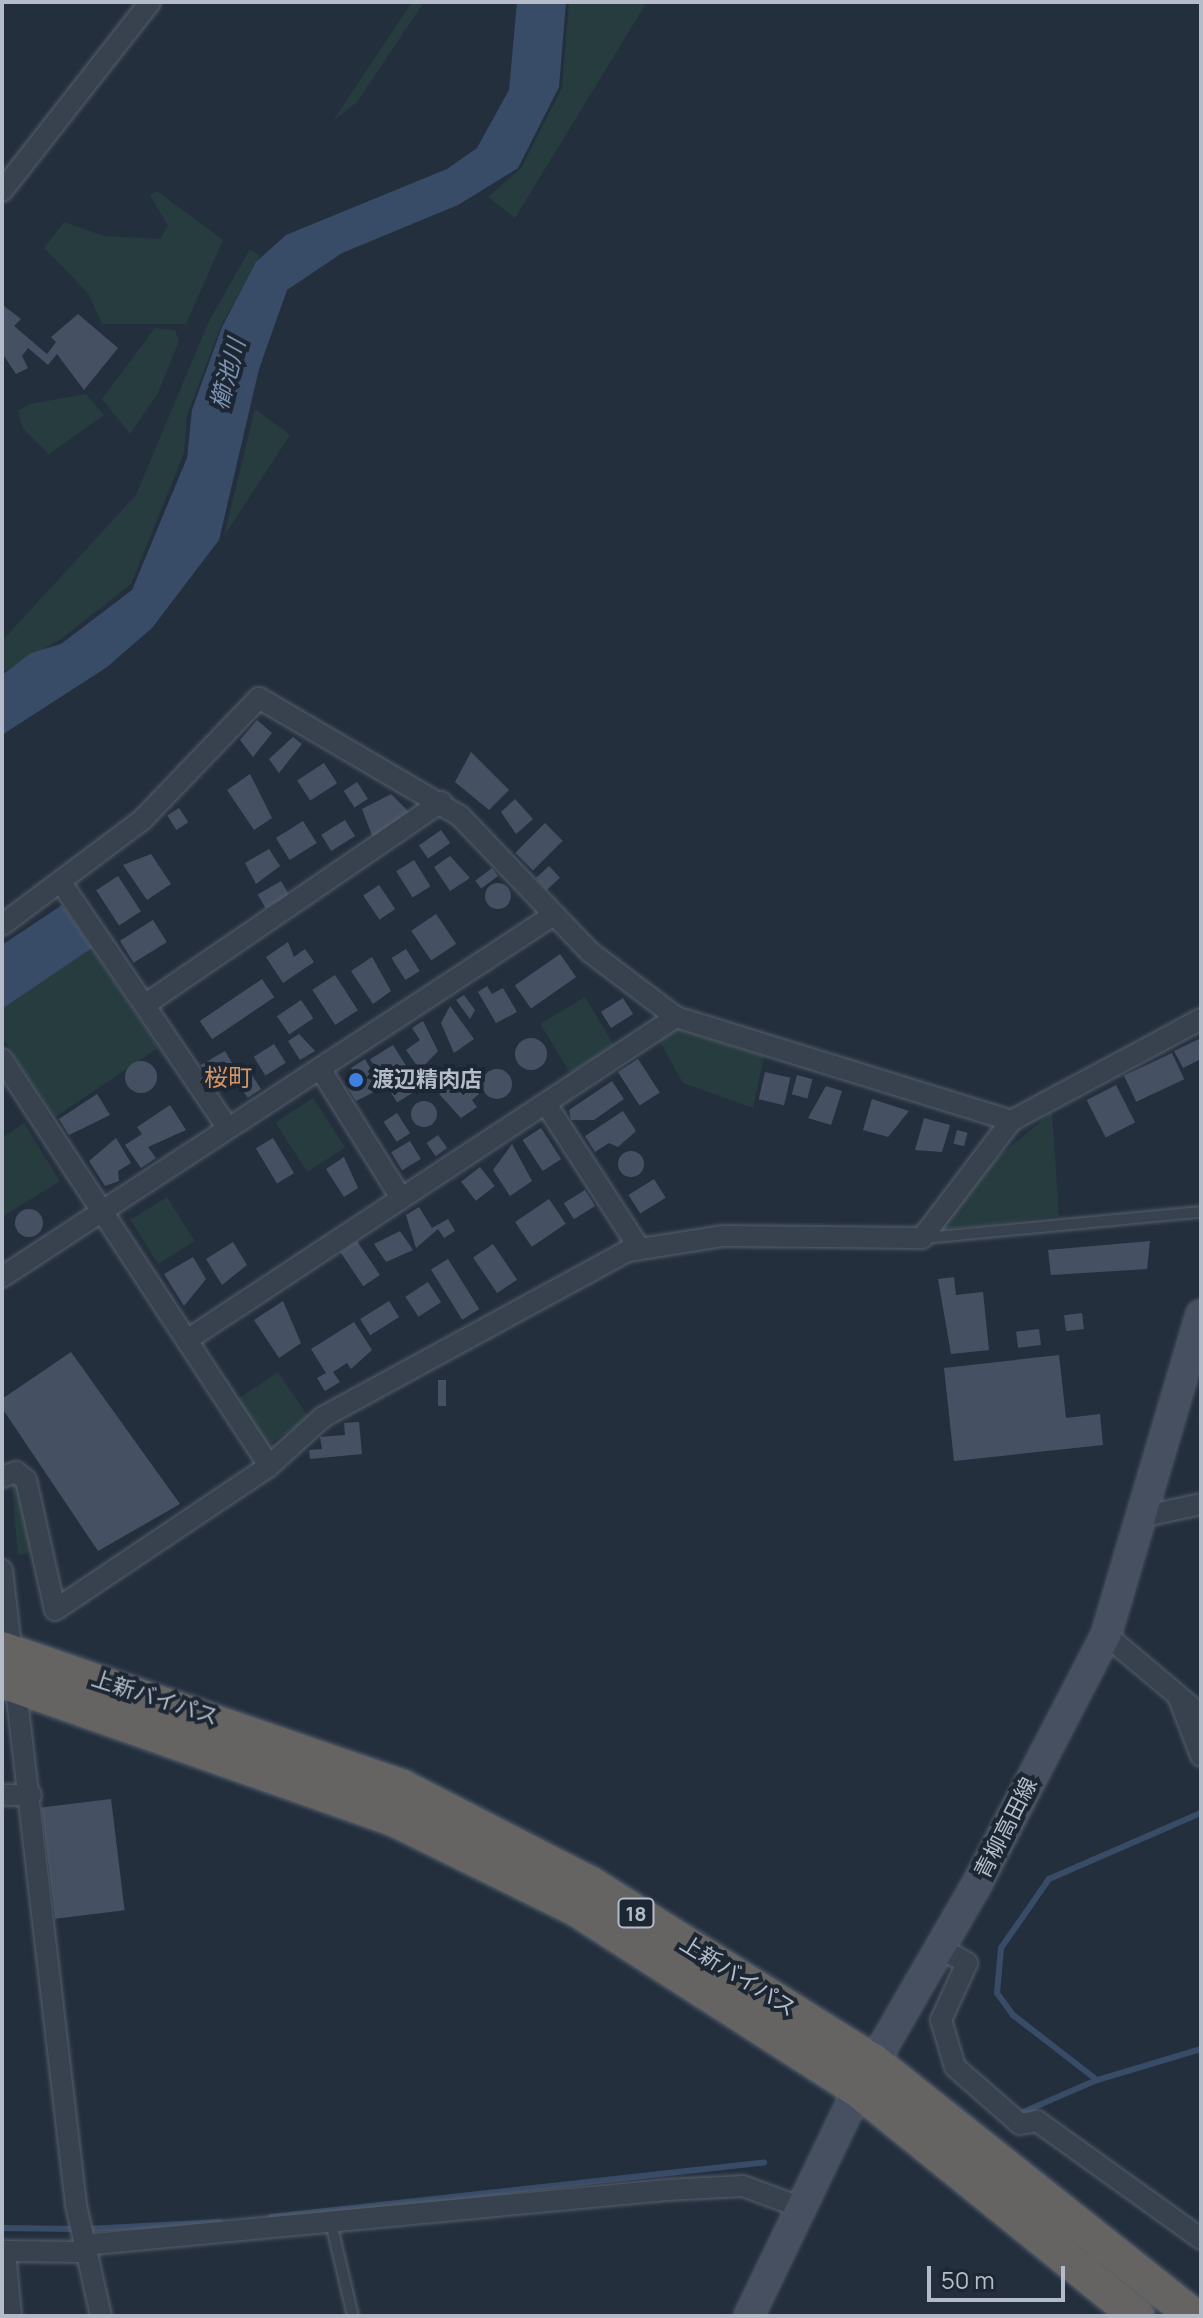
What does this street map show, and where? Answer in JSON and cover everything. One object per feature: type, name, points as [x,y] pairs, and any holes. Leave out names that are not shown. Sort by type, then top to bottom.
[{"type":"highway","name":"上新バイパス","points":[[7,1666],[396,1820],[576,1909],[866,2076],[1194,2316]]},
{"type":"highway","name":"上新バイパス","points":[[866,2076],[1137,2316]]},
{"type":"main road","name":"青柳高田線","points":[[749,2316],[866,2076],[940,1948],[1106,1635],[1201,1315]]},
{"type":"street","points":[[2,191],[150,2]]},
{"type":"street","points":[[2,925],[62,884],[142,820],[259,698],[441,802],[552,916],[676,1017],[1011,1121]]},
{"type":"street","points":[[146,1004],[441,802]]},
{"type":"street","points":[[62,884],[228,1128]]},
{"type":"street","points":[[2,1277],[552,916]]},
{"type":"street","points":[[187,1340],[676,1017]]},
{"type":"street","points":[[2,1477],[16,1472],[26,1480],[55,1610],[269,1466],[323,1417],[638,1246],[724,1236],[922,1238],[1011,1121],[1201,1019]]},
{"type":"street","points":[[2,1059],[269,1466]]},
{"type":"street","points":[[321,1070],[401,1198]]},
{"type":"street","points":[[546,1104],[638,1246]]},
{"type":"street","points":[[1141,1517],[1201,1504]]},
{"type":"street","points":[[2,1570],[7,1666],[31,1795],[85,2248],[101,2316]]},
{"type":"street","points":[[1106,1635],[1201,1715]]},
{"type":"street","points":[[1178,1696],[1201,1756]]},
{"type":"street","points":[[2,1795],[31,1795]]},
{"type":"street","points":[[940,1948],[967,1963],[941,2020],[955,2067],[1020,2124],[1037,2121],[1201,2239]]},
{"type":"street","points":[[11,2316],[4,2251],[85,2248],[743,2186],[802,2208]]},
{"type":"lane","points":[[922,1238],[1201,1212]]},
{"type":"lane","points":[[331,2223],[353,2316]]},
{"type":"green space","points":[[412,2],[424,2],[357,102],[333,121]]},
{"type":"green space","points":[[569,2],[647,2],[515,218],[488,197],[521,168],[562,88]]},
{"type":"green space","points":[[157,191],[223,240],[186,324],[102,324],[88,293],[44,248],[64,222],[104,236],[160,239],[168,226],[150,195]]},
{"type":"green space","points":[[250,249],[260,256],[221,326],[187,415],[184,453],[131,584],[61,639],[2,673],[2,641],[136,495],[209,321]]},
{"type":"green space","points":[[155,328],[175,330],[179,341],[158,393],[130,434],[102,399]]},
{"type":"green space","points":[[86,394],[104,415],[49,454],[23,429],[18,411],[30,404]]},
{"type":"green space","points":[[255,409],[290,435],[224,536]]},
{"type":"green space","points":[[92,948],[158,1048],[55,1117],[2,1037],[2,1009]]},
{"type":"green space","points":[[585,997],[614,1046],[570,1073],[540,1024]]},
{"type":"green space","points":[[672,1027],[764,1056],[753,1108],[683,1083],[659,1040]]},
{"type":"green space","points":[[313,1098],[345,1147],[307,1172],[275,1123]]},
{"type":"green space","points":[[1052,1112],[1059,1216],[937,1230],[993,1161]]},
{"type":"green space","points":[[24,1123],[60,1181],[2,1217],[2,1138]]},
{"type":"green space","points":[[167,1197],[195,1241],[158,1264],[131,1220]]},
{"type":"green space","points":[[278,1372],[309,1418],[268,1445],[237,1399]]},
{"type":"green space","points":[[16,1474],[35,1552],[18,1555],[11,1475]]},
{"type":"water","name":"櫛池川","points":[[517,2],[566,2],[559,87],[518,168],[458,205],[342,253],[287,290],[259,369],[219,540],[152,628],[107,667],[2,735],[2,675],[31,653],[61,644],[132,590],[187,458],[192,410],[222,327],[256,262],[286,235],[447,169],[477,148],[509,90]]},
{"type":"water","points":[[62,905],[92,948],[2,1009],[2,945]]},
{"type":"building","points":[[4,306],[21,319],[14,326],[47,354],[56,342],[51,337],[78,314],[118,348],[84,390],[57,354],[48,365],[28,348],[22,356],[28,368],[16,374],[2,353]]},
{"type":"building","points":[[257,720],[272,733],[253,757],[240,740]]},
{"type":"building","points":[[293,737],[302,744],[279,773],[269,759]]},
{"type":"building","points":[[471,752],[509,790],[489,810],[455,782]]},
{"type":"building","points":[[324,763],[337,783],[310,801],[297,780]]},
{"type":"building","points":[[250,774],[272,818],[254,830],[227,790]]},
{"type":"building","points":[[357,782],[368,799],[354,807],[344,791]]},
{"type":"building","points":[[391,794],[411,814],[373,838],[362,809]]},
{"type":"building","points":[[515,799],[533,819],[516,834],[501,812]]},
{"type":"building","points":[[179,808],[188,822],[177,830],[167,816]]},
{"type":"building","points":[[345,820],[355,836],[331,851],[321,835]]},
{"type":"building","points":[[303,821],[317,843],[290,860],[276,838]]},
{"type":"building","points":[[545,823],[563,841],[533,870],[515,853]]},
{"type":"building","points":[[441,830],[450,843],[428,859],[419,845]]},
{"type":"building","points":[[269,849],[280,866],[256,884],[245,863]]},
{"type":"building","points":[[151,854],[171,884],[147,900],[123,865]]},
{"type":"building","points":[[450,856],[470,878],[450,891],[434,867]]},
{"type":"building","points":[[414,860],[430,886],[413,897],[396,871]]},
{"type":"building","points":[[549,866],[560,878],[547,890],[536,878]]},
{"type":"building","points":[[492,868],[498,876],[481,889],[475,881]]},
{"type":"building","points":[[118,876],[141,911],[119,925],[96,890]]},
{"type":"building","points":[[281,881],[289,895],[266,908],[258,894]]},
{"type":"building","points":[[498,883],[507,887],[511,896],[507,905],[498,909],[489,905],[485,896],[489,887]]},
{"type":"building","points":[[379,885],[395,909],[379,920],[363,896]]},
{"type":"building","points":[[436,914],[456,944],[431,961],[411,931]]},
{"type":"building","points":[[153,920],[167,942],[134,963],[120,941]]},
{"type":"building","points":[[288,942],[294,957],[305,949],[314,962],[283,983],[266,957]]},
{"type":"building","points":[[406,949],[420,971],[405,980],[392,958]]},
{"type":"building","points":[[560,954],[576,977],[531,1008],[515,986]]},
{"type":"building","points":[[372,957],[391,991],[373,1004],[351,971]]},
{"type":"building","points":[[335,975],[358,1010],[335,1025],[312,990]]},
{"type":"building","points":[[262,979],[274,997],[212,1039],[200,1021]]},
{"type":"building","points":[[487,986],[492,994],[503,988],[517,1012],[496,1023],[478,992]]},
{"type":"building","points":[[464,995],[475,1010],[470,1019],[456,1000]]},
{"type":"building","points":[[623,998],[633,1014],[611,1028],[601,1012]]},
{"type":"building","points":[[301,1000],[313,1018],[289,1034],[277,1016]]},
{"type":"building","points":[[450,1006],[474,1039],[454,1053],[441,1023]]},
{"type":"building","points":[[423,1021],[438,1051],[420,1070],[406,1050],[420,1040],[412,1028]]},
{"type":"building","points":[[299,1034],[315,1051],[300,1060],[288,1041]]},
{"type":"building","points":[[531,1038],[542,1043],[547,1054],[542,1065],[531,1070],[520,1065],[515,1054],[520,1043]]},
{"type":"building","points":[[1201,1038],[1201,1059],[1183,1068],[1174,1051]]},
{"type":"building","points":[[274,1044],[286,1063],[265,1075],[254,1057]]},
{"type":"building","points":[[393,1045],[420,1088],[397,1103],[370,1059]]},
{"type":"building","points":[[225,1051],[237,1072],[213,1086],[201,1065]]},
{"type":"building","points":[[1172,1053],[1184,1079],[1136,1102],[1124,1075]]},
{"type":"building","points":[[365,1059],[382,1088],[356,1101],[347,1087],[358,1080],[351,1068]]},
{"type":"building","points":[[638,1059],[660,1093],[640,1106],[618,1072]]},
{"type":"building","points":[[141,1061],[152,1066],[157,1077],[152,1088],[141,1093],[130,1088],[125,1077],[130,1066]]},
{"type":"building","points":[[497,1069],[503,1070],[511,1078],[511,1090],[503,1098],[497,1099],[491,1098],[483,1090],[482,1084],[483,1078],[491,1070]]},
{"type":"building","points":[[765,1072],[790,1078],[784,1105],[759,1099]]},
{"type":"building","points":[[251,1074],[261,1089],[248,1098],[238,1083]]},
{"type":"building","points":[[797,1075],[812,1079],[807,1098],[792,1094]]},
{"type":"building","points":[[467,1076],[479,1094],[472,1100],[477,1107],[461,1118],[439,1094]]},
{"type":"building","points":[[612,1081],[624,1099],[594,1120],[571,1120],[569,1110]]},
{"type":"building","points":[[1116,1085],[1135,1122],[1106,1137],[1087,1100]]},
{"type":"building","points":[[826,1086],[842,1091],[831,1125],[808,1118]]},
{"type":"building","points":[[97,1094],[110,1115],[69,1135],[59,1119]]},
{"type":"building","points":[[872,1099],[909,1111],[888,1137],[863,1130]]},
{"type":"building","points":[[424,1101],[434,1104],[437,1114],[434,1124],[424,1127],[414,1124],[411,1114],[414,1104]]},
{"type":"building","points":[[170,1105],[186,1130],[148,1147],[156,1158],[141,1168],[125,1145],[142,1134],[137,1127]]},
{"type":"building","points":[[623,1111],[636,1131],[618,1147],[609,1143],[595,1152],[585,1136]]},
{"type":"building","points":[[397,1113],[410,1133],[397,1142],[384,1122]]},
{"type":"building","points":[[924,1118],[950,1125],[942,1152],[915,1150]]},
{"type":"building","points":[[541,1128],[561,1159],[543,1171],[523,1140]]},
{"type":"building","points":[[957,1130],[968,1133],[964,1146],[953,1144]]},
{"type":"building","points":[[438,1135],[447,1148],[436,1156],[427,1143]]},
{"type":"building","points":[[116,1138],[131,1163],[118,1171],[119,1181],[105,1186],[89,1161]]},
{"type":"building","points":[[273,1138],[294,1173],[277,1183],[256,1148]]},
{"type":"building","points":[[410,1141],[421,1159],[402,1170],[391,1152]]},
{"type":"building","points":[[512,1144],[532,1181],[510,1196],[493,1170]]},
{"type":"building","points":[[631,1151],[640,1155],[644,1164],[640,1173],[631,1177],[622,1173],[618,1164],[622,1155]]},
{"type":"building","points":[[344,1157],[358,1188],[344,1197],[326,1169]]},
{"type":"building","points":[[480,1167],[495,1186],[476,1201],[461,1182]]},
{"type":"building","points":[[654,1179],[666,1198],[640,1214],[629,1195]]},
{"type":"building","points":[[585,1190],[595,1206],[574,1219],[564,1203]]},
{"type":"building","points":[[549,1199],[566,1224],[532,1247],[515,1222]]},
{"type":"building","points":[[419,1207],[432,1228],[448,1219],[455,1231],[444,1238],[438,1229],[416,1248],[406,1215]]},
{"type":"building","points":[[29,1209],[39,1213],[43,1223],[39,1233],[29,1237],[19,1233],[15,1223],[19,1213]]},
{"type":"building","points":[[400,1231],[413,1250],[386,1262],[374,1244]]},
{"type":"building","points":[[357,1241],[380,1275],[363,1286],[340,1252]]},
{"type":"building","points":[[1150,1241],[1147,1269],[1051,1275],[1048,1250]]},
{"type":"building","points":[[233,1242],[247,1265],[222,1285],[206,1259]]},
{"type":"building","points":[[493,1244],[517,1280],[497,1293],[473,1257]]},
{"type":"building","points":[[193,1257],[206,1279],[184,1306],[164,1274]]},
{"type":"building","points":[[448,1259],[479,1309],[462,1320],[431,1270]]},
{"type":"building","points":[[954,1277],[956,1295],[983,1292],[989,1350],[951,1354],[938,1279]]},
{"type":"building","points":[[428,1282],[441,1302],[418,1317],[405,1297]]},
{"type":"building","points":[[283,1301],[301,1343],[279,1358],[254,1320]]},
{"type":"building","points":[[389,1301],[399,1317],[370,1335],[360,1319]]},
{"type":"building","points":[[1082,1313],[1084,1329],[1066,1331],[1064,1315]]},
{"type":"building","points":[[354,1322],[372,1350],[351,1369],[347,1363],[333,1372],[340,1382],[325,1391],[317,1378],[326,1373],[311,1349]]},
{"type":"building","points":[[1039,1329],[1041,1345],[1018,1348],[1016,1332]]},
{"type":"building","points":[[71,1352],[180,1504],[98,1551],[2,1408],[2,1399]]},
{"type":"building","points":[[1059,1355],[1066,1418],[1100,1414],[1103,1445],[954,1461],[944,1368]]},
{"type":"building","points":[[438,1380],[446,1380],[446,1406],[438,1406]]},
{"type":"building","points":[[359,1422],[362,1454],[310,1459],[309,1450],[322,1449],[320,1437],[345,1435],[344,1423]]},
{"type":"building","points":[[111,1799],[125,1910],[55,1919],[42,1808]]},
{"type":"waterway","points":[[1097,2080],[1013,2015],[997,1993],[1001,1948],[1049,1879],[1201,1813]]},
{"type":"waterway","points":[[1023,2112],[1097,2080],[1201,2049]]},
{"type":"waterway","points":[[271,2217],[764,2163]]},
{"type":"waterway","points":[[87,2229],[220,2222]]},
{"type":"waterway","points":[[2,2228],[76,2229]]},
{"type":"place","name":"渡辺精肉店","points":[[356,1080]]},
{"type":"district","name":"桜町","points":[[228,1077]]}]
